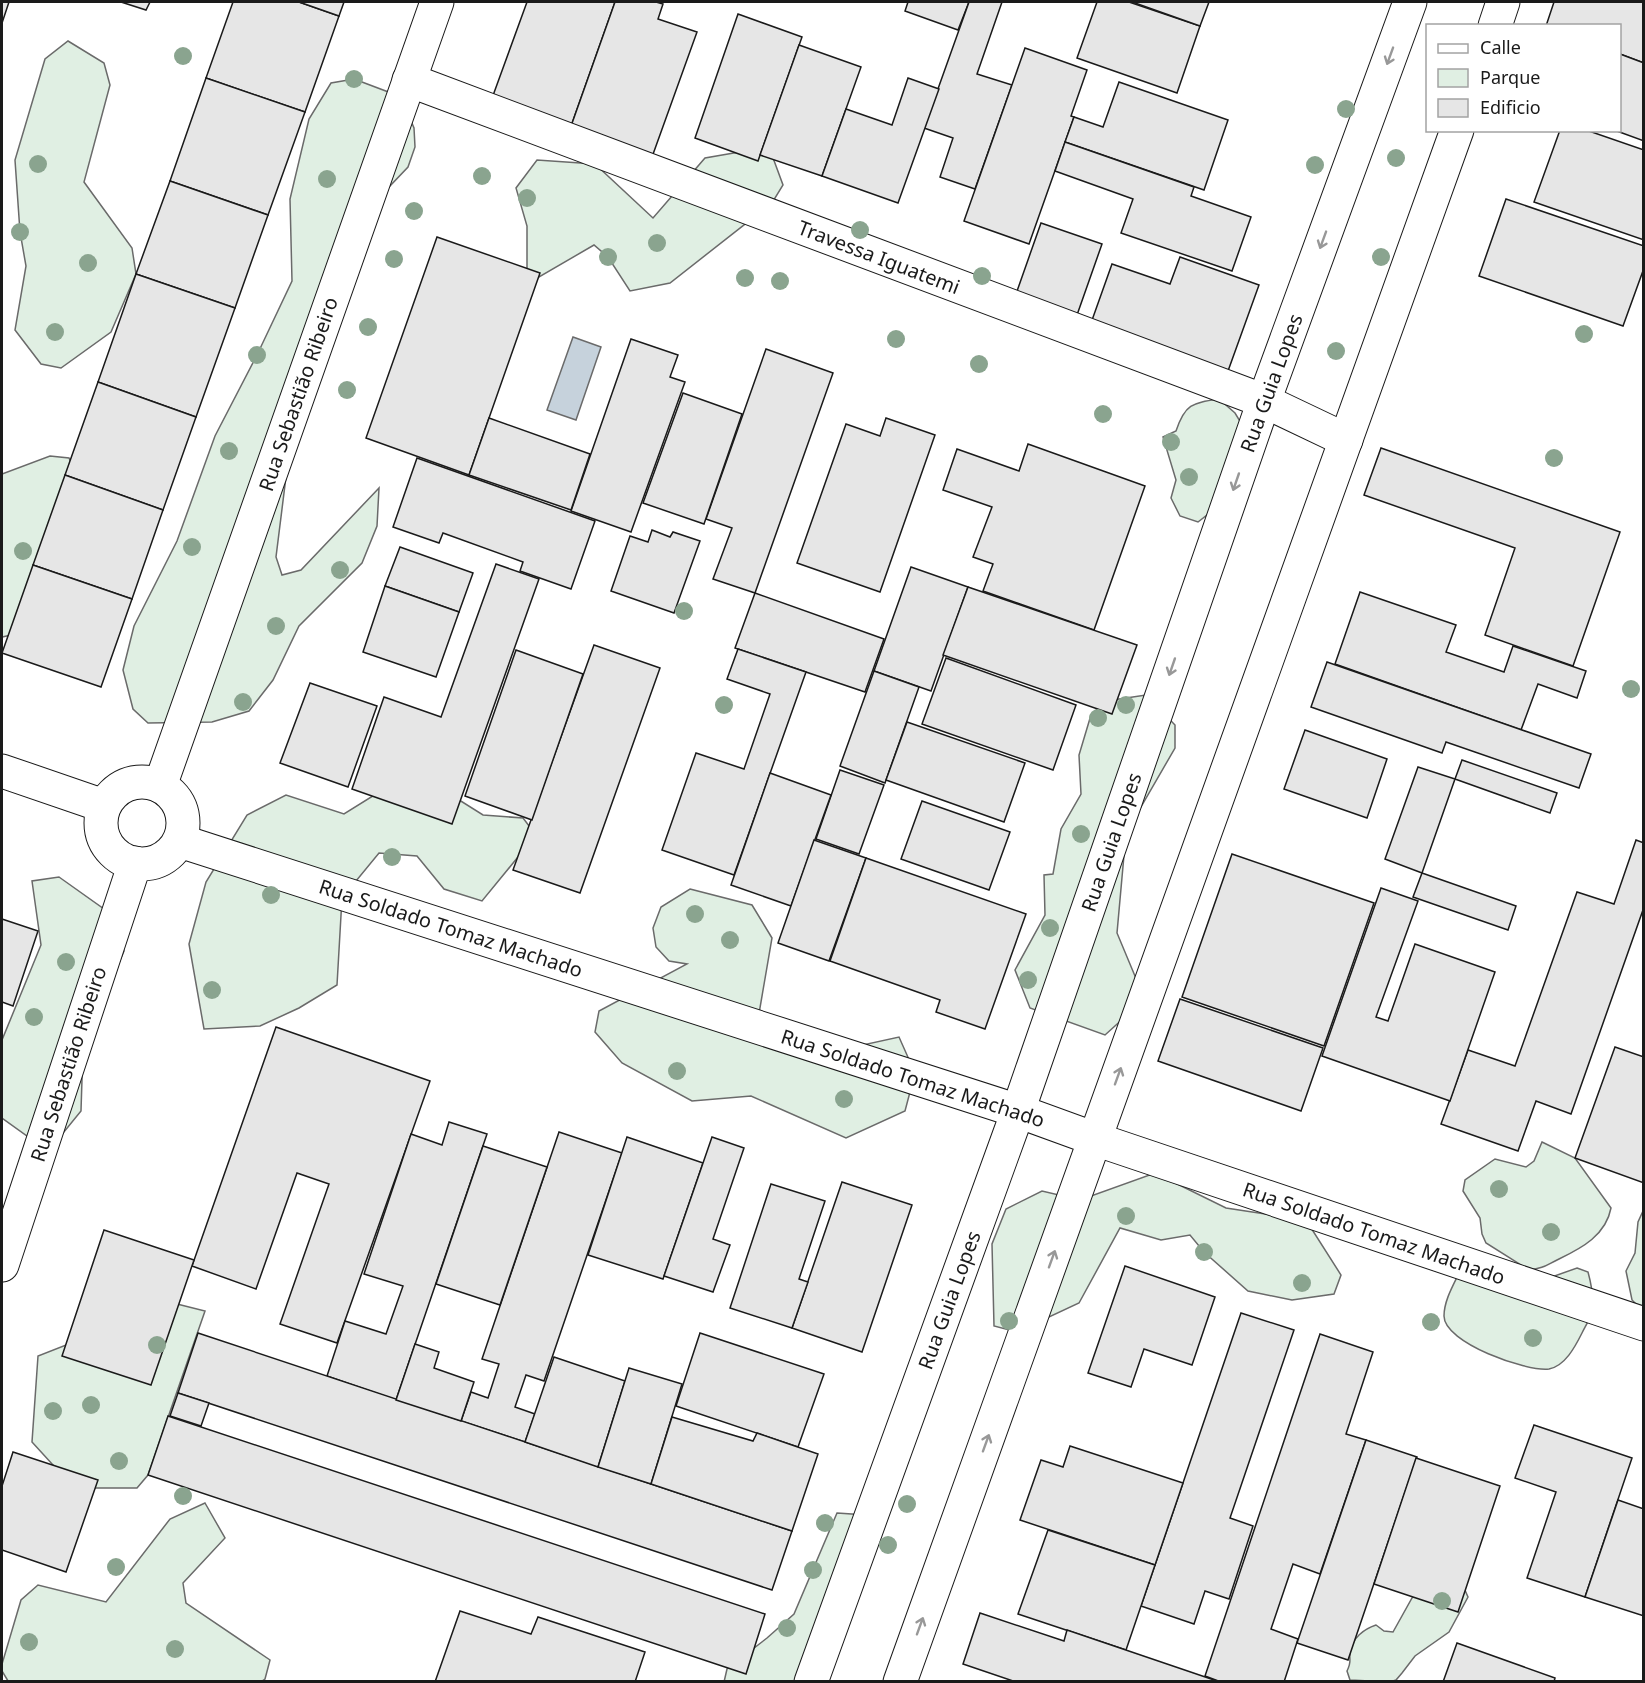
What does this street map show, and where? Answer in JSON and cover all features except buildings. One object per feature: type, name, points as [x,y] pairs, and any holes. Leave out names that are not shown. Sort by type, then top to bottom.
[{"type":"street","name":"Rua Sebastião Ribeiro","points":[[160,786],[437,2]]},
{"type":"street","name":"Rua Guia Lopes","points":[[811,1682],[1018,1111],[1264,401],[1410,2]]},
{"type":"street","points":[[1496,24],[1503,2]]},
{"type":"street","name":"Travessa Iguatemi","points":[[409,80],[1264,401],[1346,440]]},
{"type":"street","points":[[900,1682],[1456,132]]},
{"type":"street","points":[[2,771],[104,806]]},
{"type":"street","points":[[138,782],[160,786],[176,800],[184,820],[180,841],[166,858],[146,864],[125,861],[108,847],[101,827],[104,806],[118,790],[138,782]]},
{"type":"street","name":"Rua Soldado Tomaz Machado","points":[[180,841],[1018,1111],[1644,1324]]},
{"type":"street","name":"Rua Sebastião Ribeiro","points":[[2,1265],[135,863]]},
{"type":"green space","points":[[68,41],[104,63],[110,85],[84,182],[132,248],[136,274],[111,332],[61,368],[41,364],[15,330],[26,266],[20,232],[15,160],[45,59]]},
{"type":"green space","points":[[354,79],[391,93],[405,107],[414,128],[415,147],[408,167],[370,207],[286,477],[276,557],[282,575],[301,570],[379,488],[377,526],[362,563],[299,626],[273,680],[249,711],[212,722],[148,723],[133,709],[123,670],[134,626],[177,541],[215,436],[292,281],[290,199],[309,119],[331,83]]},
{"type":"green space","points":[[769,147],[783,185],[772,203],[670,283],[630,291],[608,257],[594,245],[527,284],[527,226],[516,188],[537,160],[595,164],[653,218],[705,158]]},
{"type":"green space","points":[[1219,399],[1235,413],[1246,431],[1216,508],[1198,522],[1180,516],[1171,498],[1176,480],[1163,437],[1176,431],[1186,410],[1191,406]]},
{"type":"green space","points":[[50,456],[69,458],[87,499],[44,628],[2,637],[2,474]]},
{"type":"green space","points":[[1146,695],[1175,725],[1175,748],[1126,833],[1117,933],[1140,988],[1136,1007],[1105,1035],[1030,1008],[1015,970],[1045,915],[1044,875],[1053,874],[1061,829],[1081,794],[1079,755],[1091,715],[1106,701]]},
{"type":"green space","points":[[413,771],[483,815],[523,818],[536,835],[482,901],[444,889],[417,856],[379,853],[342,898],[337,985],[299,1008],[260,1026],[204,1029],[189,944],[206,882],[247,815],[286,795],[344,814]]},
{"type":"green space","points":[[59,877],[111,914],[124,951],[83,1048],[81,1111],[55,1143],[34,1141],[2,1118],[2,1040],[41,945],[32,881]]},
{"type":"green space","points":[[690,889],[752,905],[772,938],[756,1031],[808,1057],[899,1037],[915,1073],[905,1111],[846,1138],[751,1096],[692,1101],[622,1063],[595,1032],[599,1011],[687,964],[669,961],[656,947],[653,928],[661,907]]},
{"type":"green space","points":[[1542,1142],[1575,1158],[1611,1208],[1604,1226],[1592,1240],[1545,1266],[1529,1270],[1486,1243],[1480,1218],[1463,1191],[1465,1180],[1495,1159],[1526,1167],[1534,1161]]},
{"type":"green space","points":[[1155,1173],[1226,1208],[1306,1220],[1341,1275],[1334,1294],[1292,1300],[1248,1291],[1204,1252],[1190,1235],[1161,1240],[1120,1228],[1079,1303],[1017,1332],[994,1326],[992,1244],[1006,1209],[1042,1191],[1080,1200]]},
{"type":"green space","points":[[1643,1211],[1643,1311],[1632,1300],[1626,1271],[1635,1253],[1638,1222]]},
{"type":"green space","points":[[1577,1268],[1588,1272],[1593,1302],[1592,1312],[1573,1350],[1555,1367],[1538,1369],[1506,1361],[1471,1345],[1457,1336],[1448,1326],[1444,1316],[1446,1304],[1461,1269],[1549,1278]]},
{"type":"green space","points":[[173,1303],[205,1311],[148,1475],[137,1488],[74,1488],[32,1442],[38,1356]]},
{"type":"green space","points":[[205,1503],[225,1538],[183,1583],[186,1603],[270,1660],[265,1679],[262,1681],[8,1681],[2,1671],[2,1664],[21,1600],[38,1585],[106,1602],[170,1519]]},
{"type":"green space","points":[[837,1513],[866,1515],[814,1681],[724,1682],[727,1669],[794,1614]]},
{"type":"green space","points":[[1427,1587],[1464,1588],[1468,1597],[1449,1632],[1415,1656],[1396,1680],[1390,1682],[1350,1680],[1347,1671],[1351,1647],[1356,1638],[1376,1625],[1384,1631],[1393,1632],[1412,1598]]},
{"type":"shaded area","points":[[573,337],[601,347],[576,420],[547,410]]}]
